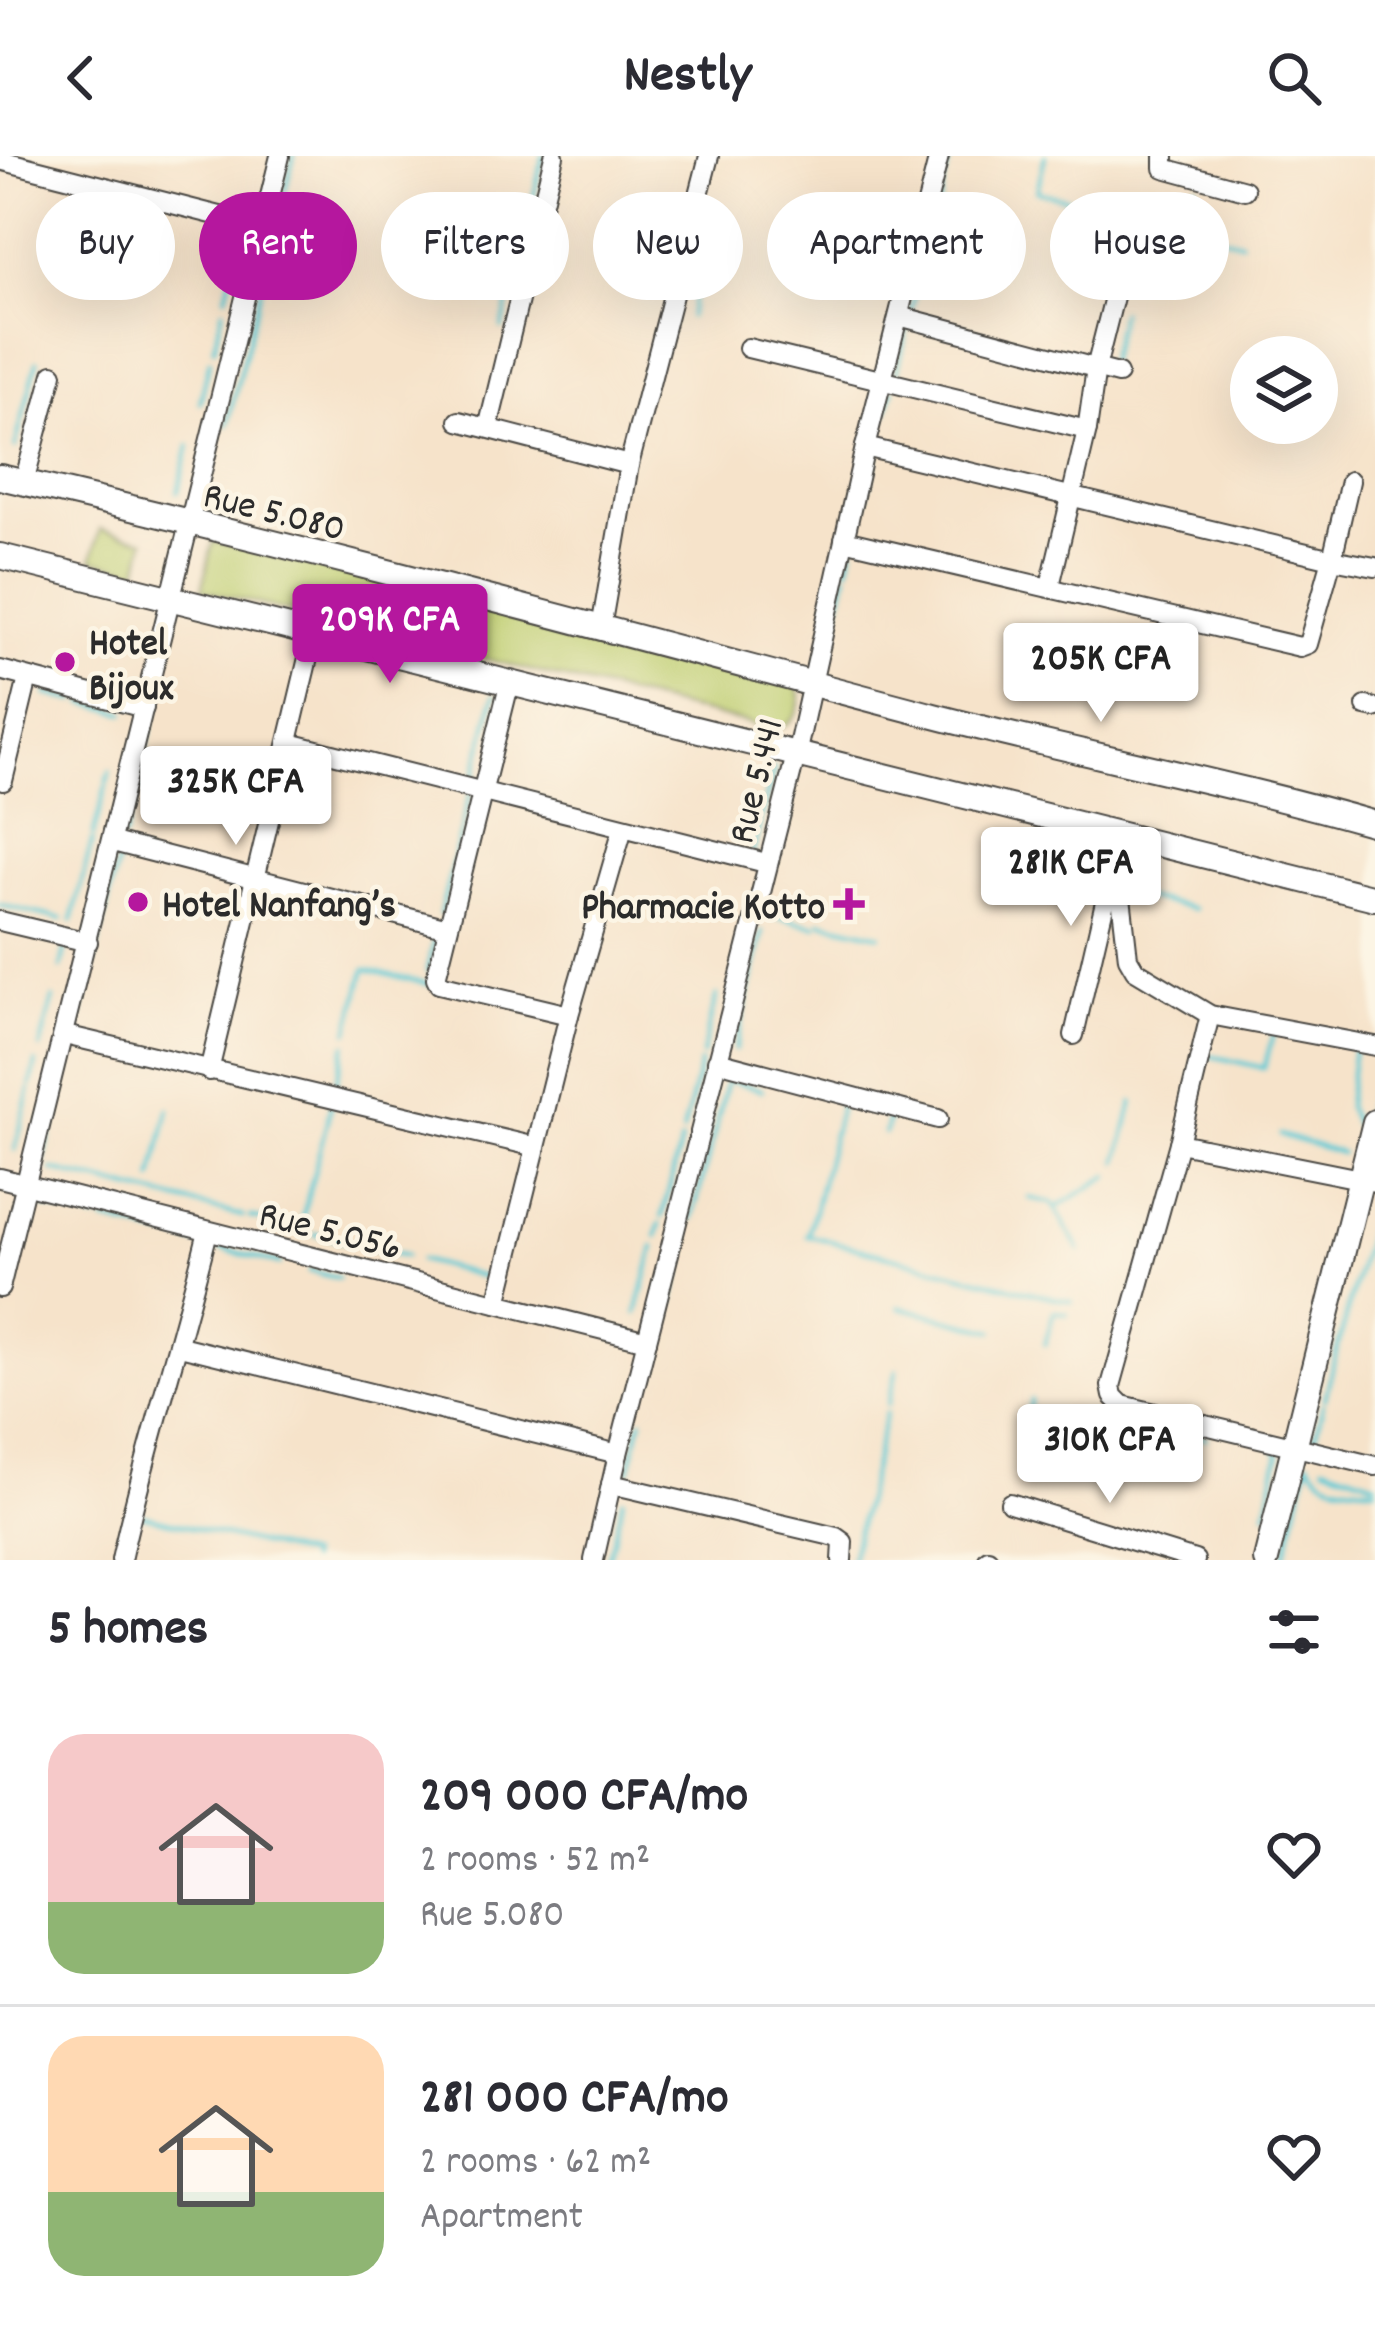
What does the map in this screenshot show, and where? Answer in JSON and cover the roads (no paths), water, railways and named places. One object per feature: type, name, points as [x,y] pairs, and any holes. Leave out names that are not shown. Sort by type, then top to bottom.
[{"type":"main road","name":"Rue 5.080","points":[[12,480],[1375,824]]},
{"type":"main road","points":[[0,556],[796,755],[1118,844],[1375,898]]},
{"type":"main road","points":[[1266,1560],[1368,1180],[1375,1122]]},
{"type":"street","points":[[271,192],[280,156]]},
{"type":"street","points":[[488,428],[554,156]]},
{"type":"street","points":[[601,628],[629,465],[709,156]]},
{"type":"street","name":"Rue 5.441","points":[[594,1560],[796,755],[865,447],[938,156]]},
{"type":"street","points":[[1164,156],[1165,168],[1244,190]]},
{"type":"street","points":[[0,160],[199,211]]},
{"type":"street","points":[[0,1288],[245,300]]},
{"type":"street","points":[[1050,586],[1113,300]]},
{"type":"street","points":[[899,316],[1118,374]]},
{"type":"street","points":[[748,348],[1087,430]]},
{"type":"street","points":[[12,480],[53,374]]},
{"type":"street","points":[[459,421],[629,465]]},
{"type":"street","points":[[865,447],[1375,567]]},
{"type":"street","points":[[844,540],[1305,646],[1350,481]]},
{"type":"street","points":[[209,1071],[314,637]]},
{"type":"street","points":[[0,670],[144,708]]},
{"type":"street","points":[[3,781],[28,678]]},
{"type":"street","points":[[509,685],[436,978],[439,984],[569,1015]]},
{"type":"street","points":[[289,743],[766,863]]},
{"type":"street","points":[[497,1303],[569,1015],[623,828]]},
{"type":"street","points":[[113,842],[448,928]]},
{"type":"street","points":[[1118,844],[1130,964],[1210,1015],[1375,1046]]},
{"type":"street","points":[[1074,1035],[1118,844]]},
{"type":"street","points":[[0,921],[88,942]]},
{"type":"street","points":[[1210,1015],[1111,1386],[1113,1396],[1122,1405],[1375,1466]]},
{"type":"street","points":[[65,1035],[536,1148]]},
{"type":"street","points":[[717,1061],[938,1119]]},
{"type":"street","points":[[1179,1143],[1368,1180]]},
{"type":"street","name":"Rue 5.056","points":[[0,1178],[647,1341]]},
{"type":"street","points":[[121,1560],[149,1436],[181,1346],[208,1232]]},
{"type":"street","points":[[181,1346],[618,1454]]},
{"type":"street","points":[[611,1484],[836,1537],[843,1542],[842,1560]]},
{"type":"street","points":[[1010,1504],[1195,1560]]},
{"type":"waterway","points":[[227,425],[294,156]]},
{"type":"waterway","points":[[502,328],[543,156]]},
{"type":"waterway","points":[[941,192],[950,156]]},
{"type":"waterway","points":[[1045,156],[1037,191],[1050,194]]},
{"type":"waterway","points":[[1196,185],[1186,228],[1241,242]]},
{"type":"waterway","points":[[689,317],[693,300]]},
{"type":"waterway","points":[[911,312],[914,300]]},
{"type":"waterway","points":[[214,348],[223,309]]},
{"type":"waterway","points":[[1108,362],[1121,311]]},
{"type":"waterway","points":[[897,372],[908,325]]},
{"type":"waterway","points":[[200,402],[210,360]]},
{"type":"waterway","points":[[15,447],[37,361]]},
{"type":"waterway","points":[[886,413],[893,390]]},
{"type":"waterway","points":[[178,492],[189,446]]},
{"type":"waterway","points":[[869,485],[876,456]]},
{"type":"waterway","points":[[860,522],[867,491]]},
{"type":"waterway","points":[[848,568],[853,550]]},
{"type":"waterway","points":[[836,619],[847,575]]},
{"type":"waterway","points":[[47,694],[76,701]]},
{"type":"waterway","points":[[474,780],[494,696]]},
{"type":"waterway","points":[[84,703],[125,713]]},
{"type":"waterway","points":[[124,837],[155,709]]},
{"type":"waterway","points":[[761,817],[774,769]]},
{"type":"waterway","points":[[107,782],[110,771]]},
{"type":"waterway","points":[[93,836],[106,786]]},
{"type":"waterway","points":[[136,788],[258,818],[260,809]]},
{"type":"waterway","points":[[440,914],[470,794]]},
{"type":"waterway","points":[[753,853],[760,822]]},
{"type":"waterway","points":[[72,921],[92,841]]},
{"type":"waterway","points":[[77,1029],[121,848]]},
{"type":"waterway","points":[[1129,894],[1194,909]]},
{"type":"waterway","points":[[0,905],[62,919]]},
{"type":"waterway","points":[[769,915],[816,926]]},
{"type":"waterway","points":[[821,922],[880,935]]},
{"type":"waterway","points":[[735,1050],[763,932]]},
{"type":"waterway","points":[[427,971],[436,933]]},
{"type":"waterway","points":[[61,968],[65,950]]},
{"type":"waterway","points":[[349,1031],[365,969],[433,985]]},
{"type":"waterway","points":[[713,1009],[717,995]]},
{"type":"waterway","points":[[40,1048],[53,999]]},
{"type":"waterway","points":[[702,1055],[712,1012]]},
{"type":"waterway","points":[[1208,1055],[1264,1068],[1274,1031]]},
{"type":"waterway","points":[[42,1166],[73,1040]]},
{"type":"waterway","points":[[334,1091],[346,1044]]},
{"type":"waterway","points":[[1354,1049],[1347,1106],[1356,1128]]},
{"type":"waterway","points":[[31,1084],[36,1063]]},
{"type":"waterway","points":[[683,1132],[700,1063]]},
{"type":"waterway","points":[[1364,1120],[1375,1073]]},
{"type":"waterway","points":[[717,1123],[727,1080],[762,1090]]},
{"type":"waterway","points":[[15,1150],[30,1089]]},
{"type":"waterway","points":[[809,1232],[841,1102]]},
{"type":"waterway","points":[[1118,1162],[1133,1102]]},
{"type":"waterway","points":[[300,1228],[331,1105]]},
{"type":"waterway","points":[[153,1179],[169,1109]]},
{"type":"waterway","points":[[885,1133],[890,1114]]},
{"type":"waterway","points":[[696,1204],[716,1127]]},
{"type":"waterway","points":[[1280,1135],[1341,1153]]},
{"type":"waterway","points":[[662,1217],[681,1141]]},
{"type":"waterway","points":[[53,1170],[243,1216]]},
{"type":"waterway","points":[[1057,1207],[1109,1176]]},
{"type":"waterway","points":[[1029,1198],[1052,1203],[1080,1251]]},
{"type":"waterway","points":[[1334,1362],[1375,1206]]},
{"type":"waterway","points":[[45,1207],[96,1219]]},
{"type":"waterway","points":[[692,1219],[695,1207]]},
{"type":"waterway","points":[[250,1217],[294,1227]]},
{"type":"waterway","points":[[104,1221],[171,1237]]},
{"type":"waterway","points":[[657,1236],[660,1224]]},
{"type":"waterway","points":[[315,1234],[349,1242]]},
{"type":"waterway","points":[[807,1235],[924,1265]]},
{"type":"waterway","points":[[177,1238],[201,1244]]},
{"type":"waterway","points":[[359,1245],[406,1256]]},
{"type":"waterway","points":[[210,1246],[280,1264]]},
{"type":"waterway","points":[[637,1313],[654,1247]]},
{"type":"waterway","points":[[680,1271],[685,1248]]},
{"type":"waterway","points":[[420,1260],[492,1279]]},
{"type":"waterway","points":[[927,1266],[1010,1287]]},
{"type":"waterway","points":[[309,1271],[338,1278]]},
{"type":"waterway","points":[[657,1360],[679,1274]]},
{"type":"waterway","points":[[1013,1288],[1072,1302]]},
{"type":"waterway","points":[[899,1307],[994,1331]]},
{"type":"waterway","points":[[1045,1344],[1054,1311],[1067,1314]]},
{"type":"waterway","points":[[1325,1399],[1333,1364]]},
{"type":"waterway","points":[[652,1380],[656,1366]]},
{"type":"waterway","points":[[888,1405],[897,1370]]},
{"type":"waterway","points":[[1027,1416],[1031,1400]]},
{"type":"waterway","points":[[1313,1444],[1323,1405]]},
{"type":"waterway","points":[[851,1559],[886,1413]]},
{"type":"waterway","points":[[1103,1488],[1122,1419],[1168,1429]]},
{"type":"waterway","points":[[629,1471],[642,1420]]},
{"type":"waterway","points":[[1174,1430],[1206,1438]]},
{"type":"waterway","points":[[1266,1512],[1279,1453],[1275,1449]]},
{"type":"waterway","points":[[1309,1461],[1328,1480],[1375,1488]]},
{"type":"waterway","points":[[1284,1560],[1309,1461]]},
{"type":"waterway","points":[[1324,1465],[1375,1482]]},
{"type":"waterway","points":[[608,1560],[623,1499]]},
{"type":"waterway","points":[[138,1514],[309,1556],[308,1560]]},
{"type":"place","name":"Hotel Bijoux","points":[[65,662]]},
{"type":"place","name":"Hotel Nanfang’s","points":[[138,902]]},
{"type":"place","name":"Pharmacie Kotto","points":[[849,904]]}]
